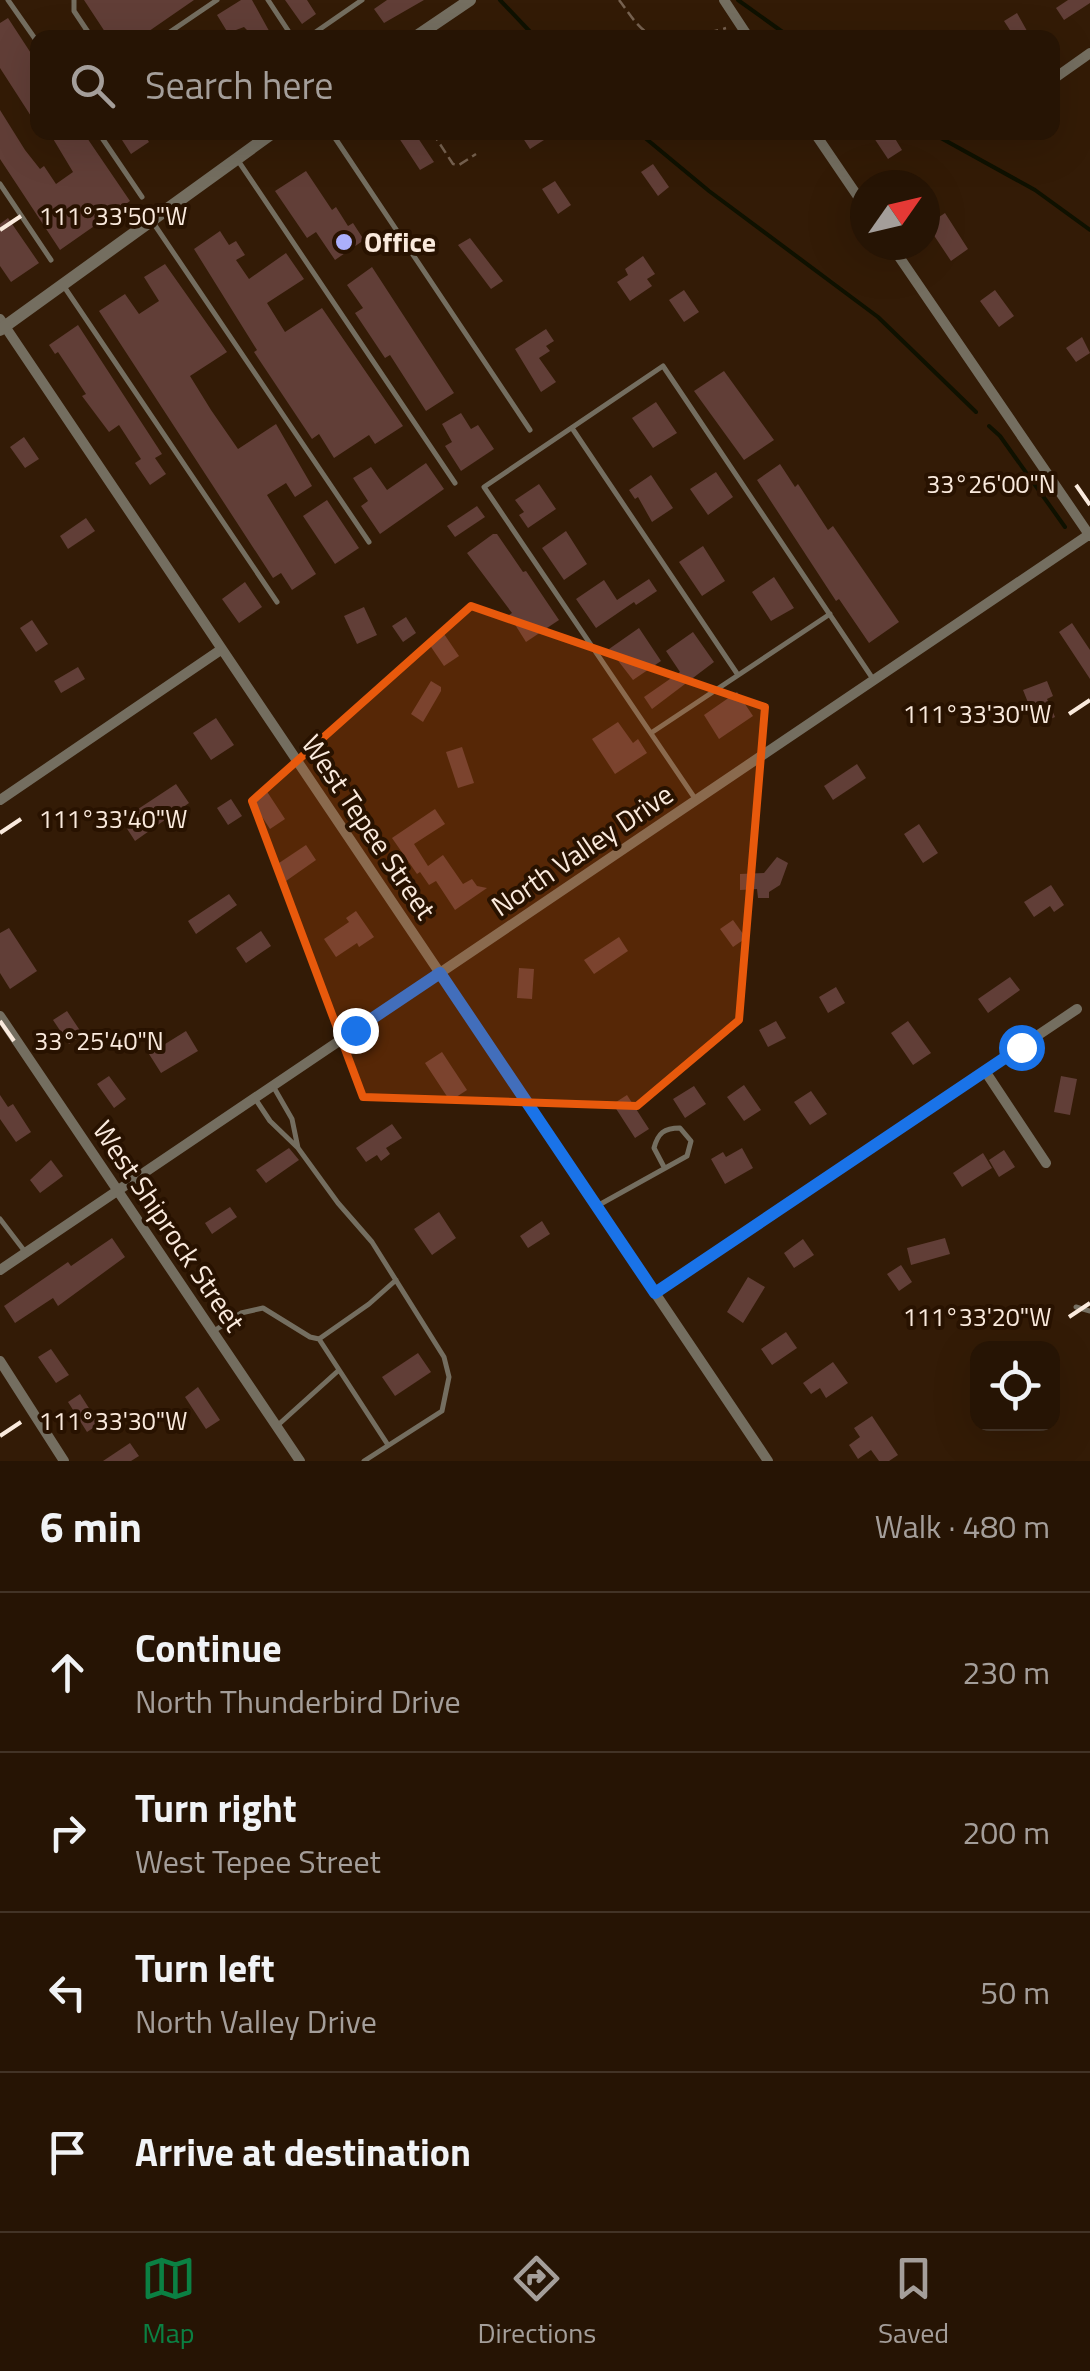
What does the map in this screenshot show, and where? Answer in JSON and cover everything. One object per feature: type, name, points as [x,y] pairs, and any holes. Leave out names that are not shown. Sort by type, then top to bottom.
[{"type":"street","points":[[426,30],[470,0]]},
{"type":"street","points":[[724,0],[744,30]]},
{"type":"street","points":[[1060,75],[1090,54]]},
{"type":"street","points":[[2,325],[63,286],[263,140]]},
{"type":"street","points":[[819,140],[850,186]]},
{"type":"street","points":[[901,260],[1090,535]]},
{"type":"street","name":"West Tepee Street","points":[[2,325],[768,1461]]},
{"type":"street","name":"North Valley Drive","points":[[0,1270],[1090,535]]},
{"type":"street","points":[[0,800],[222,649]]},
{"type":"street","points":[[655,1293],[1077,1009]]},
{"type":"street","name":"West Shiprock Street","points":[[0,1016],[300,1461]]},
{"type":"street","points":[[985,1071],[1046,1163]]},
{"type":"street","points":[[0,1361],[64,1461]]},
{"type":"lane","points":[[8,0],[30,32]]},
{"type":"lane","points":[[74,0],[74,11],[87,30]]},
{"type":"lane","points":[[173,30],[217,0]]},
{"type":"lane","points":[[268,0],[288,30]]},
{"type":"lane","points":[[319,30],[362,0]]},
{"type":"lane","points":[[103,140],[142,197]]},
{"type":"lane","points":[[336,140],[530,430]]},
{"type":"lane","points":[[237,158],[455,483]]},
{"type":"lane","points":[[0,184],[51,260]]},
{"type":"lane","points":[[151,220],[368,542]]},
{"type":"lane","points":[[63,286],[276,602]]},
{"type":"lane","points":[[696,800],[484,486],[663,366],[874,679]]},
{"type":"lane","points":[[572,428],[738,675]]},
{"type":"lane","points":[[651,733],[830,614]]},
{"type":"lane","points":[[273,1085],[292,1119],[298,1148]]},
{"type":"lane","points":[[255,1097],[372,1242],[444,1357],[450,1376],[442,1410],[433,1420],[364,1461]]},
{"type":"lane","points":[[597,1206],[664,1166],[679,1162],[690,1150],[691,1140],[680,1128],[669,1128],[657,1137],[654,1148],[664,1166]]},
{"type":"lane","points":[[0,1219],[26,1252]]},
{"type":"lane","points":[[319,1339],[396,1280]]},
{"type":"lane","points":[[1076,1306],[1090,1311]]},
{"type":"lane","points":[[213,1332],[241,1312],[263,1308],[319,1339],[388,1446]]},
{"type":"lane","points":[[276,1426],[338,1370]]},
{"type":"path","points":[[619,0],[644,30]]},
{"type":"path","points":[[717,30],[738,21]]},
{"type":"path","points":[[437,140],[453,164],[459,166],[476,154]]},
{"type":"highlighted area","points":[[471,606],[765,707],[739,1020],[637,1106],[363,1097],[252,801]]},
{"type":"building","points":[[84,0],[194,0],[151,30],[104,30]]},
{"type":"building","points":[[241,0],[252,0],[269,30],[226,30],[217,15]]},
{"type":"building","points":[[285,0],[307,0],[316,14],[302,24]]},
{"type":"building","points":[[387,0],[424,0],[384,23],[374,9]]},
{"type":"building","points":[[1068,0],[1090,3],[1064,20],[1056,8]]},
{"type":"building","points":[[1017,13],[1027,30],[1010,30],[1004,21]]},
{"type":"building","points":[[8,18],[30,52],[30,115],[0,68],[0,23]]},
{"type":"building","points":[[0,110],[25,150],[40,169],[44,166],[56,184],[73,172],[54,140],[88,140],[130,201],[60,250],[0,159]]},
{"type":"building","points":[[122,140],[148,140],[149,142],[131,154]]},
{"type":"building","points":[[400,140],[419,140],[434,162],[420,170]]},
{"type":"building","points":[[524,140],[544,140],[530,149]]},
{"type":"building","points":[[875,140],[896,140],[902,150],[888,159]]},
{"type":"building","points":[[653,164],[669,187],[658,196],[641,172]]},
{"type":"building","points":[[306,171],[332,210],[336,207],[348,226],[353,223],[364,240],[335,260],[316,232],[307,238],[275,191]]},
{"type":"building","points":[[555,181],[571,205],[558,214],[542,189]]},
{"type":"building","points":[[945,213],[968,249],[951,261],[940,244],[940,216]]},
{"type":"building","points":[[8,218],[39,263],[11,282],[0,266],[0,224]]},
{"type":"building","points":[[220,231],[229,245],[236,241],[245,255],[236,260],[249,279],[286,253],[304,279],[267,303],[285,332],[322,308],[403,426],[375,444],[369,435],[334,458],[319,434],[312,439],[254,352],[257,350],[194,249]]},
{"type":"building","points":[[470,238],[503,281],[491,289],[458,245]]},
{"type":"building","points":[[643,256],[655,274],[647,279],[652,286],[630,301],[617,282],[628,275],[625,269]]},
{"type":"building","points":[[165,264],[227,352],[190,376],[211,410],[238,449],[276,424],[312,486],[295,497],[286,483],[267,495],[316,574],[292,590],[281,573],[273,578],[99,311],[125,294],[139,314],[159,301],[144,277]]},
{"type":"building","points":[[372,267],[454,393],[426,411],[390,355],[385,358],[355,313],[363,308],[347,285]]},
{"type":"building","points":[[684,290],[699,312],[684,322],[669,300]]},
{"type":"building","points":[[995,290],[1014,316],[999,327],[980,301]]},
{"type":"building","points":[[78,325],[162,454],[155,458],[166,474],[150,485],[135,463],[141,459],[119,425],[109,432],[82,396],[86,394],[58,352],[55,354],[49,345]]},
{"type":"building","points":[[546,329],[554,341],[546,346],[550,351],[539,358],[556,382],[541,392],[515,349]]},
{"type":"building","points":[[1082,337],[1090,353],[1076,362],[1066,348]]},
{"type":"building","points":[[724,371],[774,440],[744,460],[694,391]]},
{"type":"building","points":[[656,402],[677,433],[653,448],[632,418]]},
{"type":"building","points":[[461,413],[471,429],[478,425],[494,449],[461,471],[445,446],[452,442],[442,424]]},
{"type":"building","points":[[24,437],[39,459],[25,468],[10,447]]},
{"type":"building","points":[[426,463],[444,489],[380,534],[361,506],[368,501],[353,478],[371,467],[387,490]]},
{"type":"building","points":[[780,464],[828,530],[833,526],[899,622],[869,643],[839,599],[836,601],[757,480]]},
{"type":"building","points":[[716,472],[733,497],[708,515],[690,489]]},
{"type":"building","points":[[651,475],[673,508],[652,522],[638,497],[635,499],[629,490]]},
{"type":"building","points":[[539,484],[556,509],[528,528],[519,515],[524,512],[515,500]]},
{"type":"building","points":[[327,500],[359,548],[335,564],[303,516]]},
{"type":"building","points":[[477,506],[485,517],[455,537],[447,526]]},
{"type":"building","points":[[86,518],[95,531],[68,549],[60,536]]},
{"type":"building","points":[[566,531],[587,564],[564,580],[542,548]]},
{"type":"building","points":[[493,534],[526,571],[559,620],[526,642],[509,615],[512,613],[467,553]]},
{"type":"building","points":[[703,546],[725,581],[702,596],[679,562]]},
{"type":"building","points":[[774,577],[794,608],[771,621],[752,592]]},
{"type":"building","points":[[649,579],[657,591],[596,628],[576,599],[604,580],[617,600]]},
{"type":"building","points":[[245,582],[262,607],[239,623],[222,599]]},
{"type":"building","points":[[364,607],[377,635],[357,644],[344,616]]},
{"type":"building","points":[[406,617],[416,633],[403,642],[392,626]]},
{"type":"building","points":[[32,620],[48,644],[36,652],[20,628]]},
{"type":"building","points":[[1072,623],[1090,650],[1090,679],[1059,632]]},
{"type":"building","points":[[639,628],[661,661],[633,680],[609,649]]},
{"type":"building","points":[[442,631],[459,656],[444,666],[427,641]]},
{"type":"building","points":[[693,632],[714,662],[652,709],[644,697],[680,672],[666,651]]},
{"type":"building","points":[[78,667],[85,679],[61,693],[54,681]]},
{"type":"building","points":[[431,681],[441,691],[423,722],[411,714]]},
{"type":"building","points":[[1047,681],[1053,696],[1047,699],[1055,717],[1037,725],[1023,690]]},
{"type":"building","points":[[737,692],[753,716],[719,739],[704,715]]},
{"type":"building","points":[[216,718],[234,745],[211,760],[193,733]]},
{"type":"building","points":[[618,722],[633,743],[638,739],[647,753],[615,774],[592,739]]},
{"type":"building","points":[[462,747],[474,783],[458,788],[446,752]]},
{"type":"building","points":[[857,764],[866,778],[833,800],[824,786]]},
{"type":"building","points":[[176,784],[189,803],[135,841],[124,824],[135,817],[132,813]]},
{"type":"building","points":[[266,790],[285,819],[270,829],[251,800]]},
{"type":"building","points":[[231,799],[242,816],[228,825],[217,808]]},
{"type":"building","points":[[435,809],[445,824],[414,844],[428,866],[443,855],[463,884],[472,879],[477,886],[487,888],[455,910],[436,881],[429,885],[420,872],[417,874],[392,838]]},
{"type":"building","points":[[919,824],[938,853],[923,863],[904,834]]},
{"type":"building","points":[[306,845],[316,860],[286,881],[276,865]]},
{"type":"building","points":[[777,857],[788,863],[780,885],[769,892],[769,898],[758,898],[757,889],[740,890],[740,874],[764,873]]},
{"type":"building","points":[[1051,885],[1064,905],[1054,912],[1050,906],[1034,917],[1024,902]]},
{"type":"building","points":[[229,894],[237,905],[196,934],[188,921]]},
{"type":"building","points":[[356,911],[374,937],[336,957],[324,939],[349,922],[346,918]]},
{"type":"building","points":[[733,920],[746,938],[733,947],[720,929]]},
{"type":"building","points":[[9,928],[37,971],[10,989],[0,973],[0,933]]},
{"type":"building","points":[[261,931],[271,946],[246,963],[236,948]]},
{"type":"building","points":[[619,937],[628,951],[594,974],[584,960]]},
{"type":"building","points":[[519,968],[534,969],[532,999],[517,998]]},
{"type":"building","points":[[1010,977],[1020,990],[988,1013],[978,999]]},
{"type":"building","points":[[836,987],[845,1003],[828,1013],[819,997]]},
{"type":"building","points":[[67,1011],[83,1035],[69,1044],[53,1020]]},
{"type":"building","points":[[776,1021],[786,1038],[768,1047],[759,1030]]},
{"type":"building","points":[[908,1021],[931,1053],[913,1065],[891,1033]]},
{"type":"building","points":[[186,1031],[198,1051],[161,1073],[149,1054]]},
{"type":"building","points":[[442,1052],[467,1090],[450,1101],[425,1063]]},
{"type":"building","points":[[109,1076],[126,1099],[114,1108],[97,1084]]},
{"type":"building","points":[[1061,1076],[1077,1079],[1070,1115],[1054,1112]]},
{"type":"building","points":[[744,1085],[761,1110],[744,1121],[727,1097]]},
{"type":"building","points":[[694,1086],[706,1104],[685,1118],[673,1099]]},
{"type":"building","points":[[811,1091],[827,1114],[810,1125],[794,1102]]},
{"type":"building","points":[[0,1095],[8,1107],[13,1104],[31,1132],[16,1142],[0,1119]]},
{"type":"building","points":[[627,1095],[649,1129],[635,1138],[613,1104]]},
{"type":"building","points":[[392,1124],[402,1138],[386,1148],[390,1154],[381,1161],[377,1155],[366,1162],[356,1148]]},
{"type":"building","points":[[289,1148],[299,1160],[266,1183],[256,1170]]},
{"type":"building","points":[[742,1148],[753,1168],[725,1184],[711,1159],[723,1152],[726,1157]]},
{"type":"building","points":[[1004,1150],[1015,1167],[999,1177],[989,1160]]},
{"type":"building","points":[[983,1153],[992,1168],[962,1187],[953,1173]]},
{"type":"building","points":[[51,1160],[63,1176],[40,1193],[30,1180]]},
{"type":"building","points":[[230,1207],[237,1217],[212,1234],[205,1223]]},
{"type":"building","points":[[439,1212],[456,1238],[432,1255],[414,1229]]},
{"type":"building","points":[[542,1221],[550,1234],[528,1248],[520,1236]]},
{"type":"building","points":[[112,1238],[125,1257],[58,1306],[53,1298],[15,1323],[4,1306],[68,1262],[71,1266]]},
{"type":"building","points":[[945,1238],[950,1254],[911,1265],[907,1248]]},
{"type":"building","points":[[803,1239],[814,1255],[794,1268],[784,1253]]},
{"type":"building","points":[[901,1265],[912,1282],[899,1291],[887,1274]]},
{"type":"building","points":[[748,1277],[765,1287],[743,1323],[727,1312]]},
{"type":"building","points":[[786,1332],[797,1348],[772,1365],[761,1349]]},
{"type":"building","points":[[51,1349],[69,1375],[56,1383],[38,1357]]},
{"type":"building","points":[[418,1353],[431,1372],[395,1396],[382,1377]]},
{"type":"building","points":[[833,1362],[848,1383],[826,1398],[820,1388],[811,1394],[803,1383]]},
{"type":"building","points":[[198,1387],[220,1420],[206,1429],[185,1397]]},
{"type":"building","points":[[80,1394],[99,1424],[87,1432],[68,1402]]},
{"type":"building","points":[[872,1416],[898,1455],[889,1461],[879,1461],[871,1450],[858,1459],[849,1445],[860,1437],[854,1428]]},
{"type":"building","points":[[130,1443],[139,1456],[131,1461],[103,1461]]},
{"type":"waterway","points":[[500,0],[528,30]]},
{"type":"waterway","points":[[738,0],[780,30]]},
{"type":"waterway","points":[[648,140],[709,191],[878,317],[976,412]]},
{"type":"waterway","points":[[944,140],[1035,190],[1090,230]]},
{"type":"waterway","points":[[989,426],[1065,527]]},
{"type":"place","name":"Office","points":[[344,242]]},
{"type":"route","points":[[355,1030],[440,973],[655,1293],[1021,1047]]}]
